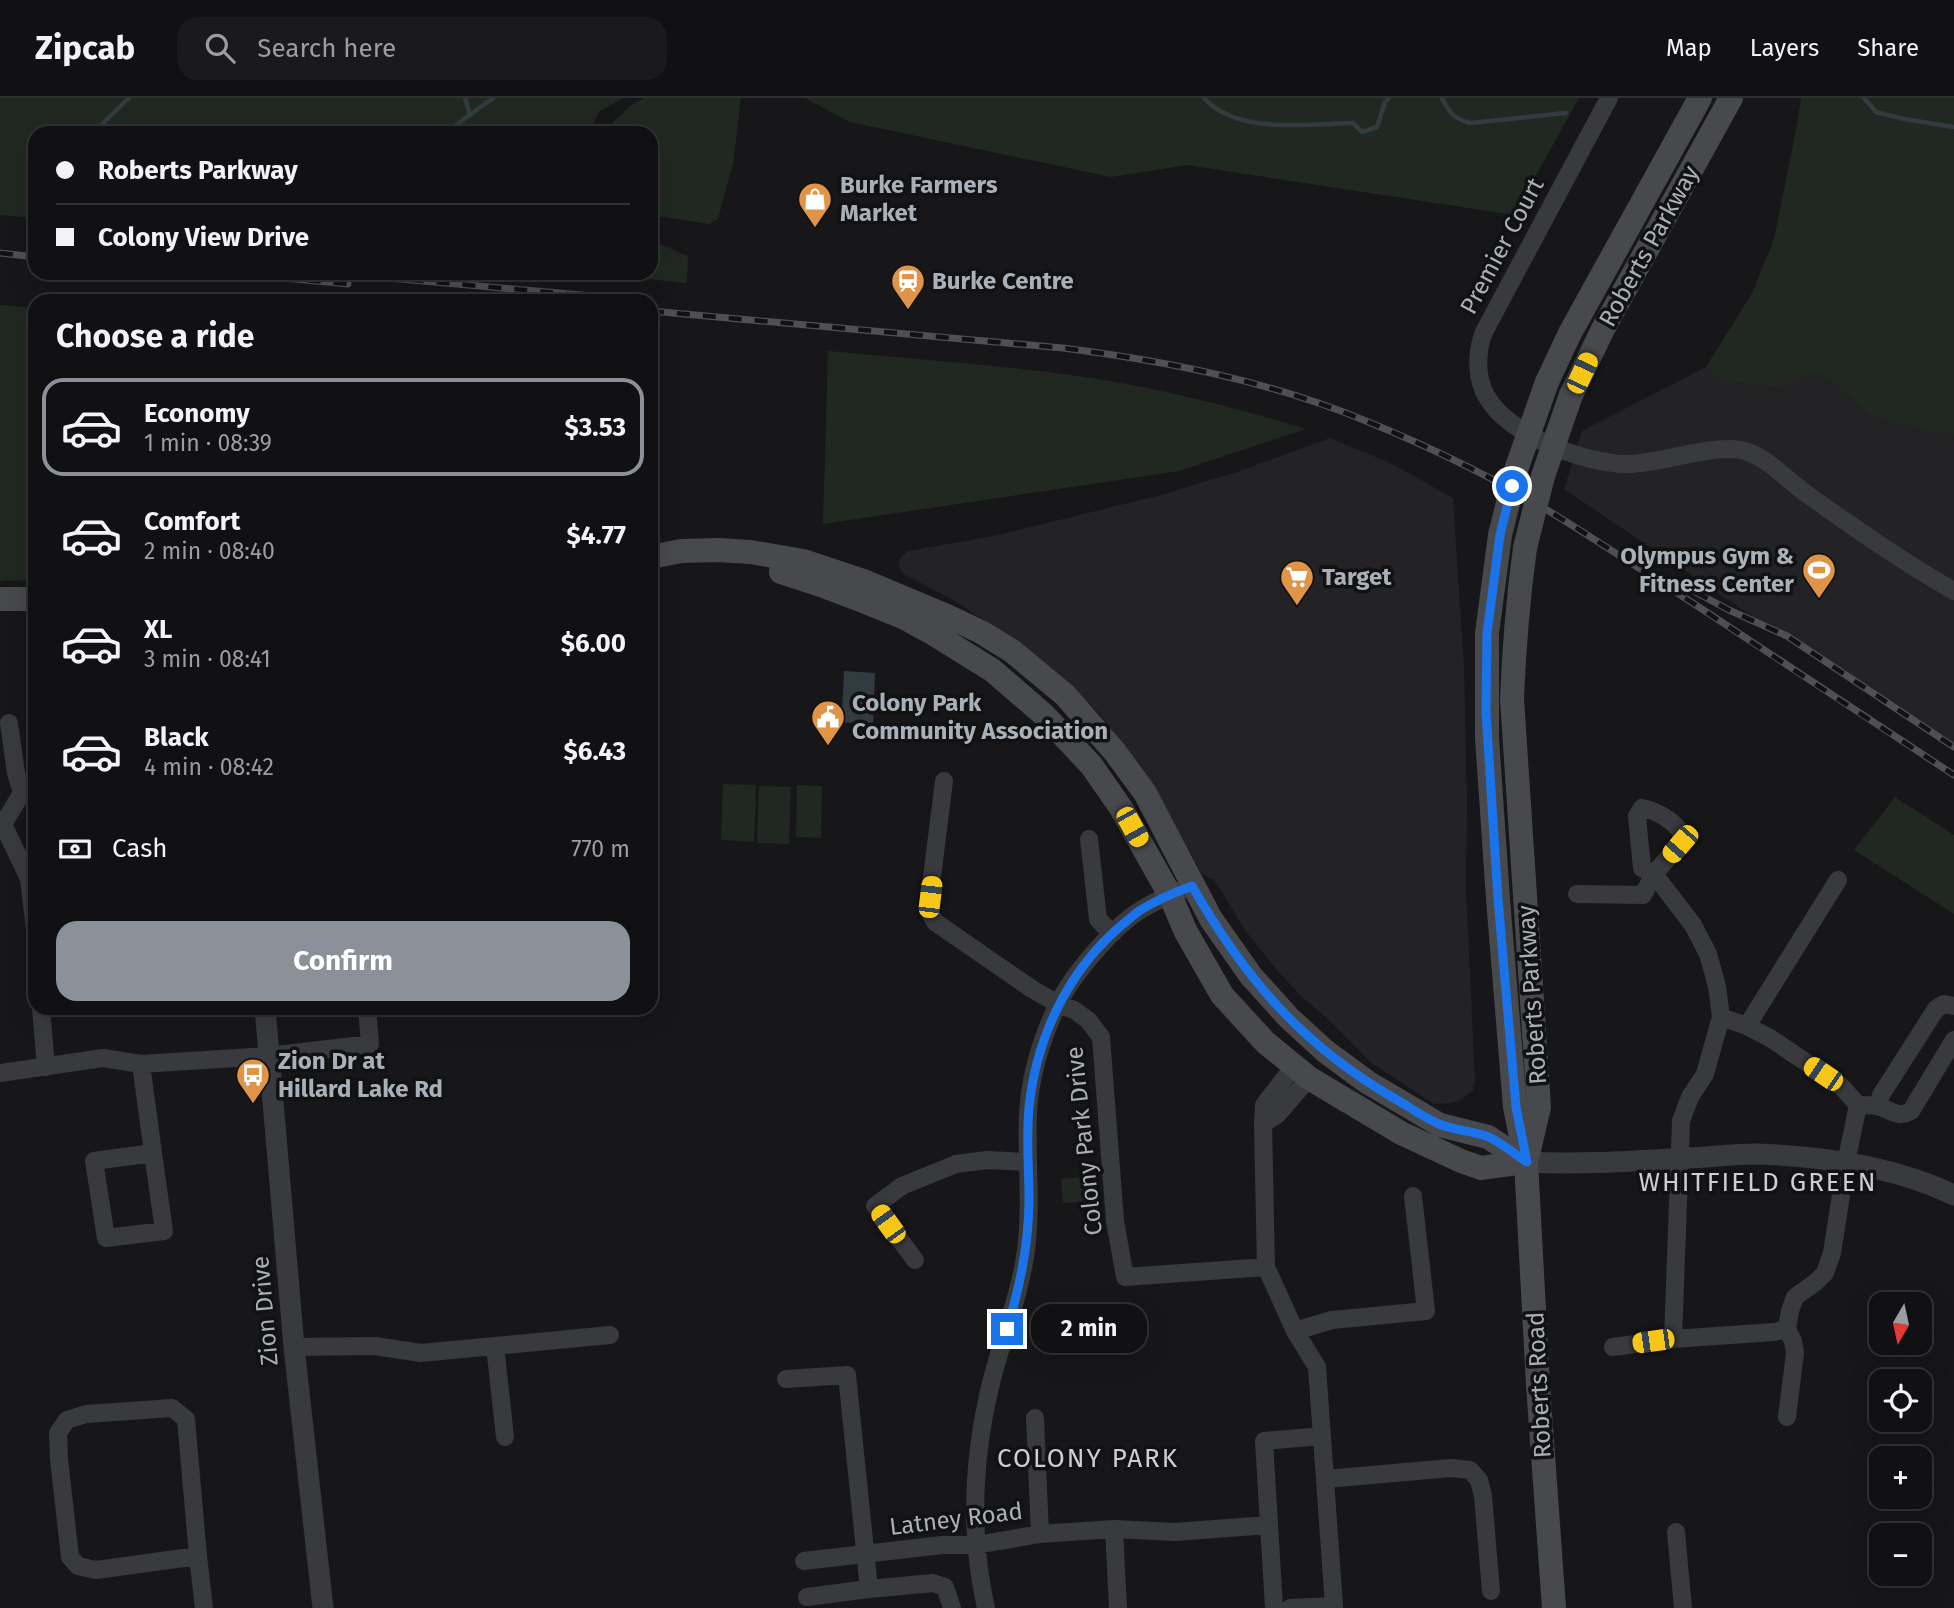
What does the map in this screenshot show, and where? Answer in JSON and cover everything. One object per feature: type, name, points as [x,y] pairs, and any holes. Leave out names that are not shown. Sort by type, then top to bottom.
[{"type":"main road","name":"Roberts Parkway","points":[[1527,1162],[1516,1107],[1487,738],[1487,633],[1500,535],[1517,467],[1547,382],[1576,322],[1700,98]]},
{"type":"main road","name":"Roberts Parkway","points":[[1527,1162],[1539,1107],[1512,699],[1516,622],[1525,548],[1543,476],[1571,395],[1602,329],[1731,98]]},
{"type":"main road","points":[[658,558],[680,565],[749,560],[803,561],[866,582],[947,616],[1012,651],[1065,695],[1115,752],[1145,793],[1178,855],[1186,932],[1222,995],[1265,1042],[1302,1072],[1401,1133],[1461,1161],[1481,1168],[1527,1162]]},
{"type":"main road","points":[[0,599],[28,599]]},
{"type":"main road","points":[[1181,890],[1211,919],[1251,976],[1289,1018],[1325,1051],[1367,1082],[1440,1125],[1488,1137],[1527,1162]]},
{"type":"main road","name":"Roberts Road","points":[[1527,1162],[1538,1385],[1554,1608]]},
{"type":"street","name":"Premier Court","points":[[1609,98],[1483,332],[1478,370],[1488,399],[1509,420],[1535,438],[1596,461],[1613,464],[1644,463],[1729,449],[1750,452],[1894,555],[1954,591]]},
{"type":"street","points":[[9,723],[16,772],[28,792],[2,823],[28,877]]},
{"type":"street","name":"Colony Park Drive","points":[[944,781],[928,909],[935,922],[1032,989],[1074,1010],[1088,1020],[1101,1037],[1115,1220],[1125,1277],[1266,1267]]},
{"type":"street","points":[[1089,839],[1098,919],[1112,934]]},
{"type":"street","points":[[1577,894],[1643,895],[1654,874],[1693,925],[1708,954],[1717,986],[1721,1017],[1705,1074],[1690,1097],[1681,1121],[1673,1339]]},
{"type":"street","points":[[1747,1026],[1838,880]]},
{"type":"street","points":[[986,1608],[976,1545],[975,1479],[981,1426],[991,1381],[1015,1303],[1026,1250],[1029,1199],[1028,1110],[1040,1052],[1058,1004],[1090,957],[1142,909],[1181,890]]},
{"type":"street","points":[[1878,1106],[1881,1095],[1936,1009],[1944,1004],[1954,1006]]},
{"type":"street","points":[[42,1015],[46,1067]]},
{"type":"street","name":"Zion Drive","points":[[266,1015],[294,1347],[323,1608]]},
{"type":"street","points":[[0,1073],[103,1058],[141,1064],[270,1056],[370,1044],[368,1015]]},
{"type":"street","points":[[1721,1017],[1770,1038],[1841,1086],[1858,1105],[1878,1106],[1897,1115],[1911,1111],[1954,1040]]},
{"type":"street","points":[[141,1064],[164,1231],[106,1238],[94,1161],[153,1153]]},
{"type":"street","points":[[1290,1608],[1335,1606],[1317,1367],[1296,1331],[1266,1267],[1264,1105],[1302,1072]]},
{"type":"street","points":[[1787,1417],[1795,1353],[1787,1329],[1790,1311],[1795,1297],[1825,1273],[1832,1253],[1858,1105]]},
{"type":"street","points":[[1527,1162],[1599,1163],[1754,1154],[1801,1156],[1878,1169],[1954,1195]]},
{"type":"street","points":[[915,1261],[875,1206],[902,1186],[956,1164],[987,1160],[1027,1162]]},
{"type":"street","points":[[1296,1331],[1332,1320],[1426,1311],[1413,1196]]},
{"type":"street","points":[[1613,1347],[1787,1329]]},
{"type":"street","points":[[294,1347],[375,1346],[421,1353],[610,1335]]},
{"type":"street","points":[[495,1346],[505,1437]]},
{"type":"street","points":[[786,1379],[847,1375],[869,1589]]},
{"type":"street","points":[[198,1556],[96,1570],[78,1566],[70,1557],[59,1459],[58,1433],[67,1420],[86,1413],[172,1408],[186,1419],[204,1608]]},
{"type":"street","points":[[1035,1418],[1040,1534]]},
{"type":"street","points":[[1274,1608],[1264,1441],[1322,1436]]},
{"type":"street","points":[[1326,1479],[1451,1468],[1470,1470],[1479,1480],[1483,1496],[1492,1591]]},
{"type":"street","name":"Latney Road","points":[[804,1561],[942,1545],[976,1545],[1040,1534],[1114,1530],[1174,1532],[1268,1525]]},
{"type":"street","points":[[1114,1530],[1118,1608]]},
{"type":"street","points":[[1676,1532],[1683,1608]]},
{"type":"street","points":[[807,1597],[933,1583],[945,1587],[952,1608]]},
{"type":"shaded area","points":[[0,98],[623,98],[600,111],[591,126],[28,126],[28,217],[0,215]]},
{"type":"shaded area","points":[[644,98],[741,98],[733,164],[718,219],[709,224],[658,216],[658,126],[609,126],[630,106]]},
{"type":"shaded area","points":[[805,98],[1579,98],[1514,215],[1187,165],[1111,177],[850,122]]},
{"type":"shaded area","points":[[1801,98],[1954,98],[1954,435],[1926,431],[1870,415],[1837,386],[1815,372],[1779,388],[1721,381],[1706,367],[1752,293],[1774,239]]},
{"type":"shaded area","points":[[658,243],[688,256],[687,283],[657,280]]},
{"type":"shaded area","points":[[0,305],[28,307],[28,580],[0,581]]},
{"type":"shaded area","points":[[828,351],[1015,368],[1106,380],[1193,398],[1306,429],[1179,471],[823,524]]},
{"type":"shaded area","points":[[1706,367],[1721,381],[1779,388],[1815,372],[1837,386],[1870,415],[1926,431],[1954,435],[1954,744],[1802,650],[1564,489],[1582,431]]},
{"type":"shaded area","points":[[1330,438],[1390,463],[1453,498],[1464,669],[1466,891],[1475,1081],[1473,1090],[1461,1100],[1451,1103],[1434,1104],[1370,1062],[1276,969],[1245,930],[1215,881],[1202,874],[1158,793],[1097,711],[1015,640],[955,601],[904,574],[899,567],[900,558],[908,551],[994,536],[1161,495],[1234,473]]},
{"type":"shaded area","points":[[844,671],[875,673],[873,724],[839,722],[839,715],[842,715]]},
{"type":"shaded area","points":[[723,784],[756,785],[754,842],[721,840]]},
{"type":"shaded area","points":[[797,785],[822,786],[821,838],[796,837]]},
{"type":"shaded area","points":[[759,786],[791,787],[789,844],[757,843]]},
{"type":"shaded area","points":[[1895,797],[1954,835],[1954,914],[1854,850]]},
{"type":"shaded area","points":[[1084,1177],[1086,1202],[1063,1203],[1061,1179]]},
{"type":"waterway","points":[[100,126],[129,98]]},
{"type":"waterway","points":[[465,98],[470,115]]},
{"type":"waterway","points":[[455,126],[493,98]]},
{"type":"waterway","points":[[1204,98],[1218,110],[1235,118],[1274,125],[1353,123],[1362,132],[1377,127],[1385,102],[1389,98]]},
{"type":"waterway","points":[[1442,98],[1453,115],[1470,123],[1566,113]]},
{"type":"waterway","points":[[1864,98],[1876,112],[1954,127]]},
{"type":"railway","points":[[0,253],[28,256]]},
{"type":"railway","points":[[305,280],[348,284]]},
{"type":"railway","points":[[412,280],[569,294]]},
{"type":"railway","points":[[658,312],[1102,353],[1217,374],[1329,407],[1432,449],[1537,504],[1954,775]]},
{"type":"railway","points":[[1673,580],[1729,610],[1787,636],[1954,747]]},
{"type":"place","name":"Burke Farmers Market","points":[[815,229]]},
{"type":"place","name":"Burke Centre","points":[[908,311]]},
{"type":"place","name":"Olympus Gym & Fitness Center","points":[[1819,600]]},
{"type":"place","name":"Target","points":[[1297,607]]},
{"type":"place","name":"Colony Park Community Association","points":[[828,747]]},
{"type":"place","name":"Zion Dr at Hillard Lake Rd","points":[[253,1105]]},
{"type":"district","name":"WHITFIELD GREEN","points":[[1758,1182]]},
{"type":"district","name":"COLONY PARK","points":[[1088,1458]]},
{"type":"route","points":[[1007,1329],[1026,1250],[1029,1199],[1028,1110],[1040,1052],[1058,1004],[1090,957],[1112,934],[1142,909],[1192,886],[1211,919],[1251,976],[1289,1018],[1325,1051],[1367,1082],[1440,1125],[1488,1137],[1527,1162],[1516,1107],[1498,899],[1486,712],[1487,633],[1492,588],[1500,535],[1512,486]]}]
